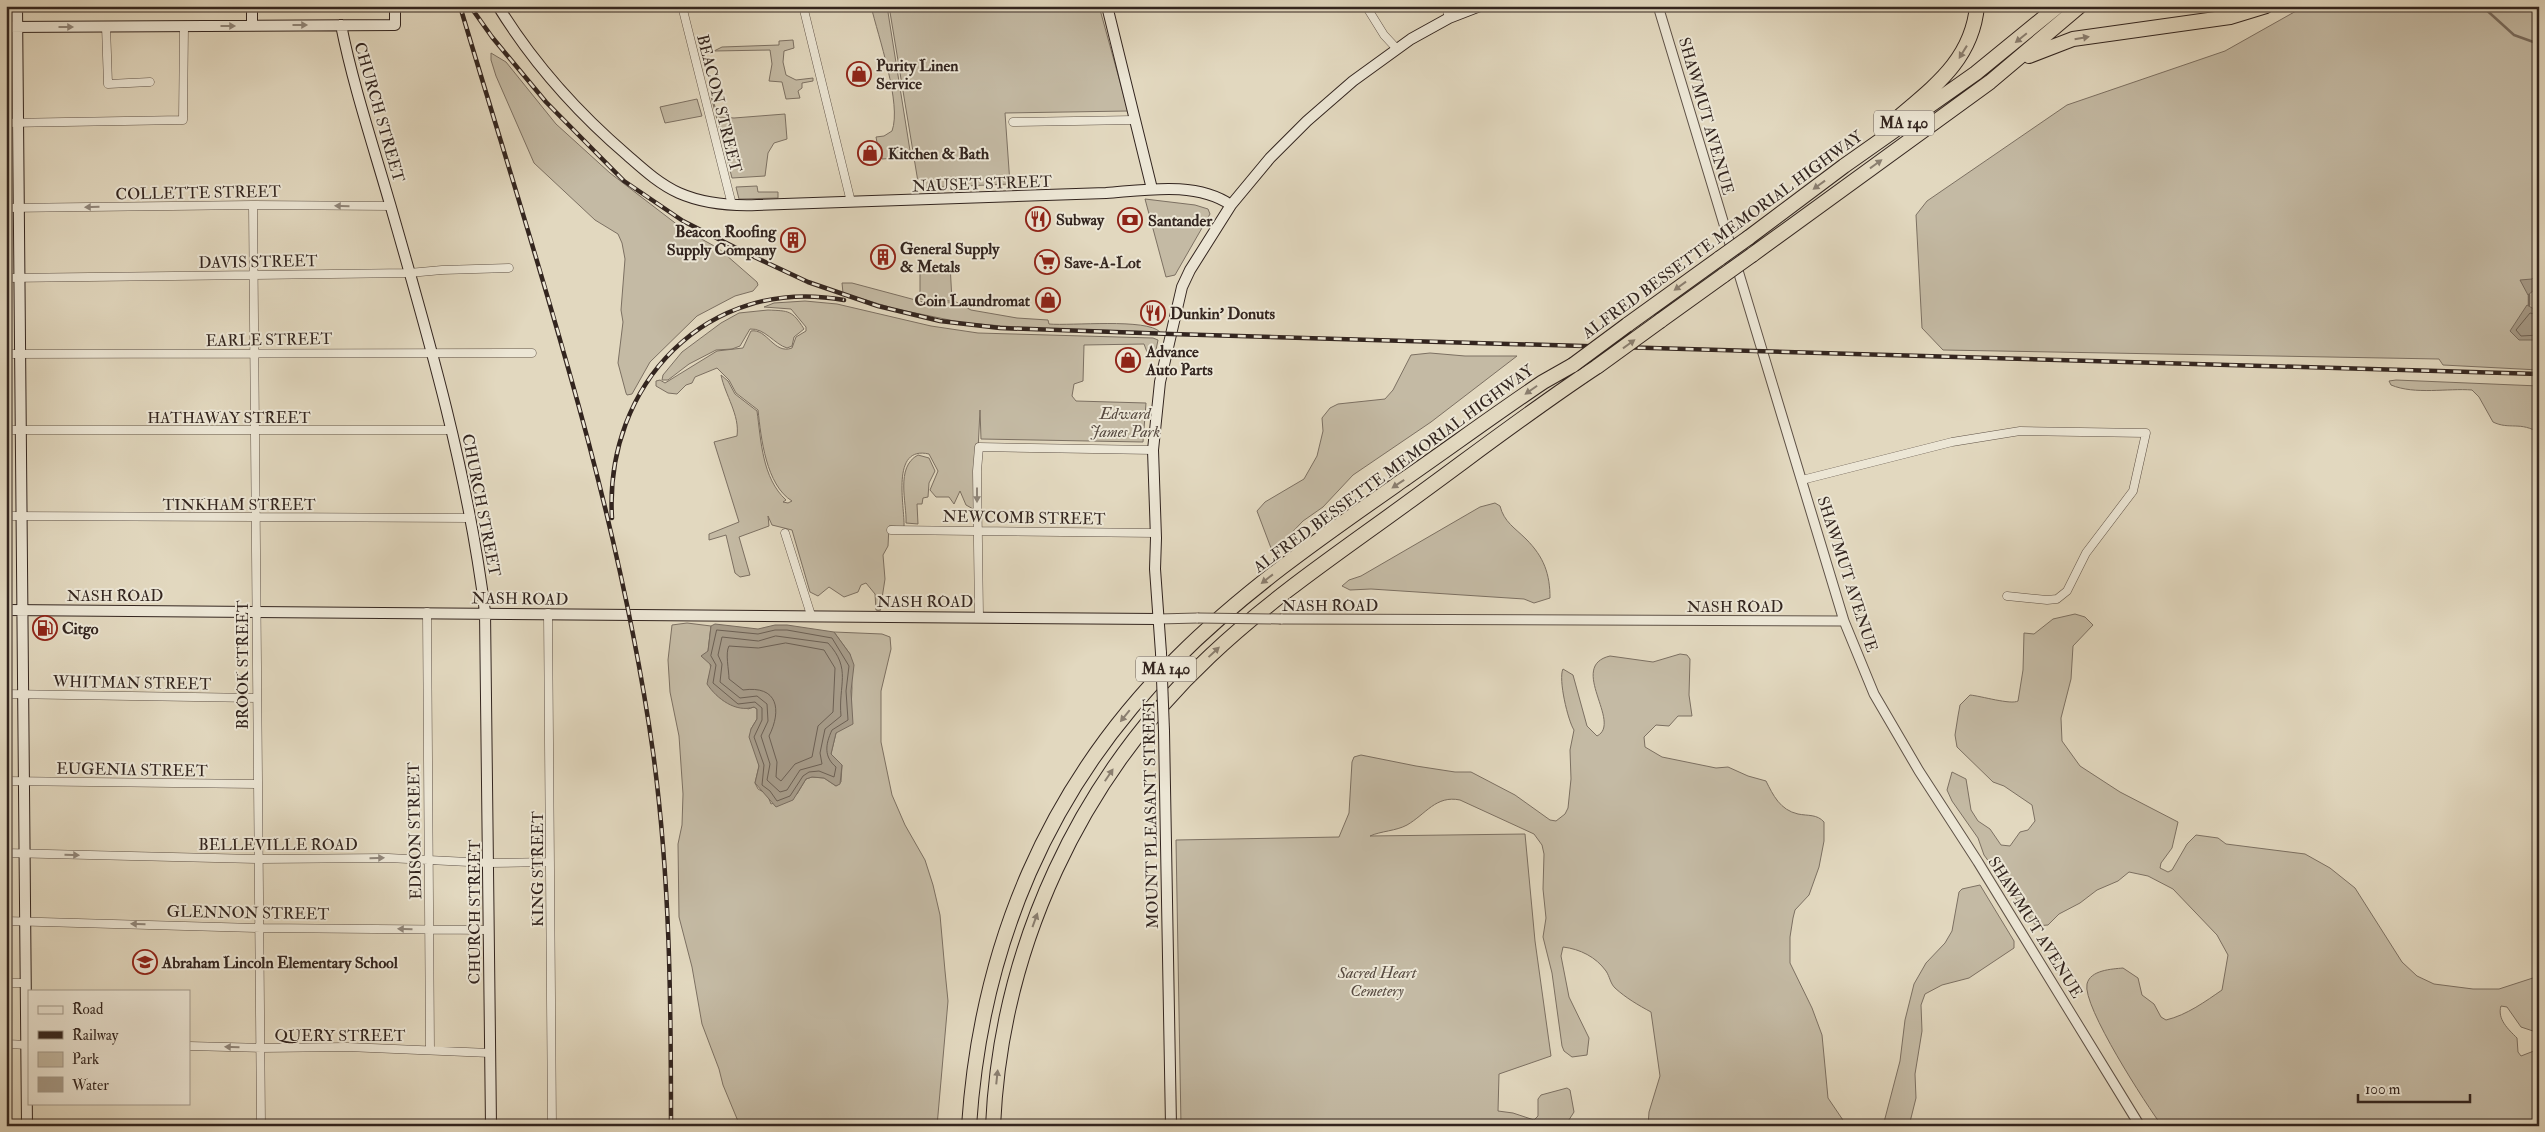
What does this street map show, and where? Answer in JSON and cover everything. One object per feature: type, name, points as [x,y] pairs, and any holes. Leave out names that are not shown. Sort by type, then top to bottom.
[{"type":"highway","points":[[1844,166],[1924,95],[1958,61],[1970,40],[1977,6]]},
{"type":"highway","name":"ALFRED BESSETTE MEMORIAL HIGHWAY","points":[[969,1126],[975,1064],[984,1008],[997,956],[1014,906],[1034,860],[1079,778],[1113,731],[1175,659],[1264,582],[1347,519],[1543,382],[1573,364],[1748,238],[1844,166],[1976,73],[2058,6]]},
{"type":"highway","name":"ALFRED BESSETTE MEMORIAL HIGHWAY","points":[[993,1126],[998,1067],[1006,1015],[1037,913],[1060,859],[1081,818],[1116,764],[1142,730],[1195,670],[1263,610],[1506,429],[1660,322],[2019,59],[2080,6]]},
{"type":"highway","points":[[2019,59],[2073,39],[2230,17],[2266,6]]},
{"type":"main road","points":[[18,6],[27,1126]]},
{"type":"main road","points":[[252,6],[252,26]]},
{"type":"main road","points":[[6,27],[395,25],[395,6]]},
{"type":"main road","name":"NAUSET STREET","points":[[498,6],[532,55],[568,99],[603,135],[651,176],[669,188],[689,197],[732,205],[1106,194],[1152,189],[1210,193],[1231,205]]},
{"type":"main road","points":[[1108,6],[1152,189]]},
{"type":"main road","name":"MOUNT PLEASANT STREET","points":[[1171,1126],[1164,732],[1155,569],[1156,533],[1153,450],[1160,382],[1180,294],[1197,256],[1231,205],[1270,158],[1304,124],[1353,81],[1397,49],[1449,18],[1480,6]]},
{"type":"main road","name":"CHURCH STREET","points":[[341,25],[452,430],[471,518],[485,612],[489,863],[490,1126]]},
{"type":"main road","name":"NASH ROAD","points":[[6,610],[1158,618]]},
{"type":"street","name":"BEACON STREET","points":[[682,6],[732,205]]},
{"type":"street","points":[[803,6],[851,202]]},
{"type":"street","points":[[1366,6],[1384,36],[1397,49]]},
{"type":"street","points":[[1446,6],[1449,18]]},
{"type":"street","name":"SHAWMUT AVENUE","points":[[1658,6],[1719,214],[1745,290],[1844,621],[1874,694],[1919,771],[1978,862],[2140,1126]]},
{"type":"street","points":[[106,26],[108,84],[150,82]]},
{"type":"street","points":[[6,123],[183,120],[184,26]]},
{"type":"street","points":[[1013,122],[1134,120]]},
{"type":"street","name":"COLLETTE STREET","points":[[6,208],[253,205],[391,206]]},
{"type":"street","name":"BROOK STREET","points":[[253,205],[261,1126]]},
{"type":"street","name":"DAVIS STREET","points":[[6,278],[409,273],[509,268]]},
{"type":"street","name":"EARLE STREET","points":[[6,354],[163,355],[255,352],[431,351],[532,353]]},
{"type":"street","name":"HATHAWAY STREET","points":[[6,430],[452,430]]},
{"type":"street","points":[[1802,480],[1952,442],[2020,431],[2146,434],[2133,491],[2086,553],[2067,591],[2057,599],[2047,600],[2007,596]]},
{"type":"street","points":[[979,616],[977,529],[979,447],[1153,450]]},
{"type":"street","name":"TINKHAM STREET","points":[[6,516],[471,518]]},
{"type":"street","name":"NEWCOMB STREET","points":[[891,530],[977,529],[1156,533]]},
{"type":"street","points":[[785,533],[811,615]]},
{"type":"street","name":"EDISON STREET","points":[[427,612],[430,1050]]},
{"type":"street","name":"KING STREET","points":[[548,613],[552,1126]]},
{"type":"street","name":"NASH ROAD","points":[[1158,618],[1844,621]]},
{"type":"street","name":"WHITMAN STREET","points":[[6,694],[257,698]]},
{"type":"street","name":"EUGENIA STREET","points":[[6,781],[258,784]]},
{"type":"street","name":"BELLEVILLE ROAD","points":[[6,853],[259,859],[388,858],[489,863],[550,862]]},
{"type":"street","name":"GLENNON STREET","points":[[6,921],[260,928],[489,930]]},
{"type":"street","points":[[6,982],[25,983]]},
{"type":"street","points":[[6,1044],[27,1046]]},
{"type":"street","name":"QUERY STREET","points":[[190,1046],[261,1048],[347,1047],[490,1053]]},
{"type":"street","points":[[6,1124],[20,1126]]},
{"type":"green space","points":[[871,6],[887,6],[911,157],[882,159],[881,153],[879,153],[876,137],[884,136],[892,131],[894,104],[892,87]]},
{"type":"green space","points":[[889,6],[1099,6],[1128,111],[1005,113],[1010,184],[919,188]]},
{"type":"green space","points":[[2305,6],[2539,6],[2539,370],[2443,365],[2439,359],[1943,350],[1922,328],[1916,215],[1927,201],[2067,105],[2225,51]]},
{"type":"green space","points":[[793,40],[794,48],[784,51],[783,62],[786,75],[796,80],[813,78],[813,81],[802,83],[802,88],[798,91],[800,98],[786,99],[782,82],[769,81],[772,64],[770,50],[714,51],[722,47],[779,45],[779,41]]},
{"type":"green space","points":[[491,53],[506,62],[556,124],[610,173],[683,229],[718,248],[757,282],[758,285],[753,291],[735,296],[697,316],[650,362],[632,394],[627,395],[626,393],[618,363],[623,322],[621,310],[625,259],[622,243],[618,234],[595,220],[534,163],[496,76]]},
{"type":"green space","points":[[711,96],[719,117],[734,118],[785,114],[787,139],[774,143],[768,153],[765,176],[732,178]]},
{"type":"green space","points":[[697,99],[702,116],[665,123],[660,107]]},
{"type":"green space","points":[[757,186],[758,192],[778,192],[778,198],[739,199],[736,187]]},
{"type":"green space","points":[[1145,199],[1195,205],[1208,209],[1210,214],[1175,275],[1166,277]]},
{"type":"green space","points":[[950,264],[952,301],[920,299],[920,267]]},
{"type":"green space","points":[[842,283],[852,283],[923,302],[956,302],[971,310],[1017,318],[1048,320],[1049,324],[1140,325],[1160,332],[1030,328],[964,323],[896,309],[843,293]]},
{"type":"green space","name":"Edward James Park","points":[[805,301],[837,304],[931,326],[978,333],[1153,338],[1158,340],[1156,350],[1152,353],[1147,352],[1144,344],[1084,345],[1083,381],[1074,384],[1072,396],[1076,401],[1146,403],[1143,442],[981,439],[980,410],[975,510],[966,505],[960,491],[954,504],[949,497],[936,497],[930,490],[938,471],[929,454],[917,454],[909,459],[904,468],[902,492],[904,527],[889,526],[888,546],[883,555],[885,579],[880,611],[876,610],[875,594],[866,583],[861,585],[858,592],[844,597],[829,587],[818,596],[810,592],[792,530],[772,525],[768,516],[769,526],[739,537],[750,575],[740,577],[735,573],[726,535],[709,540],[709,534],[739,522],[714,442],[737,436],[736,420],[721,375],[728,381],[735,394],[757,411],[767,470],[778,491],[786,500],[783,502],[788,503],[792,501],[783,494],[776,484],[766,460],[758,410],[736,393],[729,380],[717,368],[695,377],[692,383],[686,385],[677,394],[668,393],[656,386],[656,381],[660,380],[665,383],[717,351],[743,348],[751,331],[762,333],[780,348],[792,348],[796,337],[806,331],[806,327],[791,309],[764,307],[774,303]]},
{"type":"green space","points":[[768,310],[781,311],[793,315],[804,329],[794,337],[792,346],[787,348],[782,346],[760,331],[750,329],[740,346],[732,349],[716,350],[689,364],[668,380],[662,380],[663,375],[682,352],[721,323],[739,313]]},
{"type":"green space","points":[[1430,353],[1465,356],[1517,356],[1431,422],[1353,475],[1323,507],[1303,521],[1278,547],[1271,548],[1257,511],[1265,502],[1304,479],[1317,456],[1323,431],[1322,418],[1330,408],[1338,404],[1385,399],[1393,390],[1411,355]]},
{"type":"green space","points":[[2389,381],[2539,386],[2539,433],[2526,427],[2493,422],[2479,397],[2472,390],[2410,390],[2391,385]]},
{"type":"green space","points":[[918,455],[929,458],[935,471],[929,483],[928,497],[923,498],[922,504],[917,504],[918,524],[906,523],[904,477],[911,461]]},
{"type":"green space","points":[[1495,503],[1500,506],[1507,521],[1542,559],[1549,581],[1550,598],[1534,603],[1524,599],[1371,589],[1350,590],[1342,586],[1349,580],[1361,576],[1480,507]]},
{"type":"green space","points":[[2075,614],[2085,617],[2093,625],[2073,646],[2071,679],[2061,718],[2062,741],[2080,766],[2120,792],[2178,822],[2172,848],[2161,863],[2160,868],[2168,872],[2172,870],[2187,844],[2196,835],[2218,838],[2226,844],[2305,854],[2330,868],[2355,888],[2402,962],[2417,976],[2434,984],[2473,989],[2499,989],[2539,976],[2539,1033],[2521,1027],[2507,1007],[2501,1006],[2500,1011],[2504,1024],[2517,1038],[2518,1052],[2521,1056],[2539,1049],[2539,1126],[2162,1126],[2130,1078],[2094,1013],[2088,996],[2087,984],[2089,979],[2097,973],[2123,968],[2138,978],[2142,995],[2154,1004],[2161,1017],[2166,1020],[2174,1018],[2196,1007],[2222,990],[2228,955],[2217,935],[2173,889],[2148,876],[2129,872],[2118,881],[2097,890],[2080,903],[2059,914],[2048,925],[2036,926],[1984,855],[1978,838],[1952,801],[1947,790],[1952,772],[1966,779],[1971,810],[1978,821],[1990,829],[2001,845],[2010,846],[2020,832],[2028,830],[2035,821],[2032,805],[2004,786],[1993,782],[1957,747],[1955,735],[1960,705],[1970,695],[2003,701],[2018,701],[2023,670],[2024,633],[2034,634],[2053,619]]},
{"type":"green space","points":[[687,623],[711,626],[708,651],[711,670],[708,680],[748,709],[754,707],[757,709],[757,719],[751,729],[759,766],[755,783],[758,789],[767,794],[771,804],[797,794],[806,779],[812,777],[824,778],[836,786],[841,782],[842,765],[831,754],[836,733],[851,709],[852,688],[850,654],[834,632],[882,634],[890,637],[891,649],[881,691],[881,742],[892,795],[905,825],[925,860],[940,915],[948,1001],[937,1126],[740,1126],[723,1085],[702,1024],[692,967],[679,917],[678,844],[682,825],[683,794],[679,736],[670,692],[668,660],[672,625]]},
{"type":"green space","name":"Sacred Heart Cemetery","points":[[1680,654],[1687,655],[1690,659],[1689,695],[1692,716],[1678,716],[1669,726],[1656,725],[1644,737],[1645,747],[1662,757],[1716,768],[1728,767],[1748,776],[1766,781],[1774,797],[1786,809],[1798,814],[1815,816],[1824,822],[1824,841],[1819,867],[1809,895],[1795,910],[1793,918],[1790,937],[1790,963],[1812,1008],[1822,1035],[1828,1098],[1847,1126],[1648,1126],[1649,1112],[1660,1076],[1651,1012],[1615,988],[1606,971],[1592,958],[1581,952],[1563,947],[1561,956],[1569,997],[1589,1038],[1587,1055],[1572,1057],[1564,1051],[1552,973],[1543,937],[1546,918],[1543,889],[1544,854],[1542,845],[1534,834],[1460,800],[1452,799],[1444,800],[1432,806],[1414,821],[1403,827],[1370,836],[1525,834],[1535,941],[1551,1056],[1499,1074],[1498,1111],[1513,1113],[1534,1120],[1538,1116],[1538,1099],[1541,1095],[1567,1088],[1570,1090],[1574,1112],[1565,1126],[1181,1126],[1176,840],[1339,837],[1349,813],[1352,762],[1354,757],[1361,755],[1416,766],[1455,772],[1471,772],[1515,795],[1550,820],[1556,821],[1565,814],[1568,808],[1571,779],[1570,750],[1574,730],[1564,700],[1563,669],[1573,675],[1587,726],[1597,736],[1603,729],[1604,719],[1594,682],[1593,671],[1598,662],[1610,656],[1653,662]]},
{"type":"green space","points":[[1980,885],[2014,941],[2014,948],[1969,978],[1942,985],[1925,994],[1921,1005],[1922,1031],[1915,1074],[1916,1098],[1909,1126],[1883,1126],[1900,1061],[1905,1020],[1914,984],[1926,963],[1945,943],[1952,931],[1959,892],[1962,889]]},
{"type":"water","points":[[2539,272],[2539,286],[2528,295],[2520,280],[2532,279]]},
{"type":"water","points":[[2527,305],[2539,312],[2539,340],[2519,340],[2510,331]]},
{"type":"water","points":[[715,624],[758,629],[775,625],[787,625],[834,632],[850,654],[854,665],[851,691],[853,724],[836,733],[831,754],[842,765],[840,784],[836,786],[824,778],[812,777],[806,779],[793,800],[776,807],[755,783],[759,766],[749,737],[757,719],[757,709],[754,707],[740,708],[728,703],[716,695],[707,684],[711,665],[701,656],[708,651],[711,626]]},
{"type":"waterway","points":[[2482,6],[2514,35],[2539,44]]},
{"type":"waterway","points":[[2529,295],[2529,305]]},
{"type":"railway","points":[[460,6],[544,283],[570,376],[618,562],[637,657],[653,752],[663,846],[670,986],[671,1126]]},
{"type":"railway","points":[[470,6],[492,37],[546,102],[624,181],[683,221],[808,282],[878,306],[940,321],[1000,328],[1171,334],[2539,374]]},
{"type":"railway","points":[[612,518],[614,469],[626,424],[646,384],[674,350],[708,323],[749,305],[794,297],[844,300]]},
{"type":"place","name":"Purity Linen Service","points":[[859,74]]},
{"type":"place","name":"Kitchen & Bath","points":[[870,153]]},
{"type":"place","name":"Subway","points":[[1038,219]]},
{"type":"place","name":"Santander","points":[[1130,220]]},
{"type":"place","name":"Beacon Roofing Supply Company","points":[[793,240]]},
{"type":"place","name":"General Supply & Metals","points":[[883,257]]},
{"type":"place","name":"Save-A-Lot","points":[[1047,262]]},
{"type":"place","name":"Coin Laundromat","points":[[1048,300]]},
{"type":"place","name":"Dunkin' Donuts","points":[[1153,313]]},
{"type":"place","name":"Advance Auto Parts","points":[[1128,360]]},
{"type":"place","name":"Citgo","points":[[45,628]]},
{"type":"place","name":"Abraham Lincoln Elementary School","points":[[145,962]]}]
